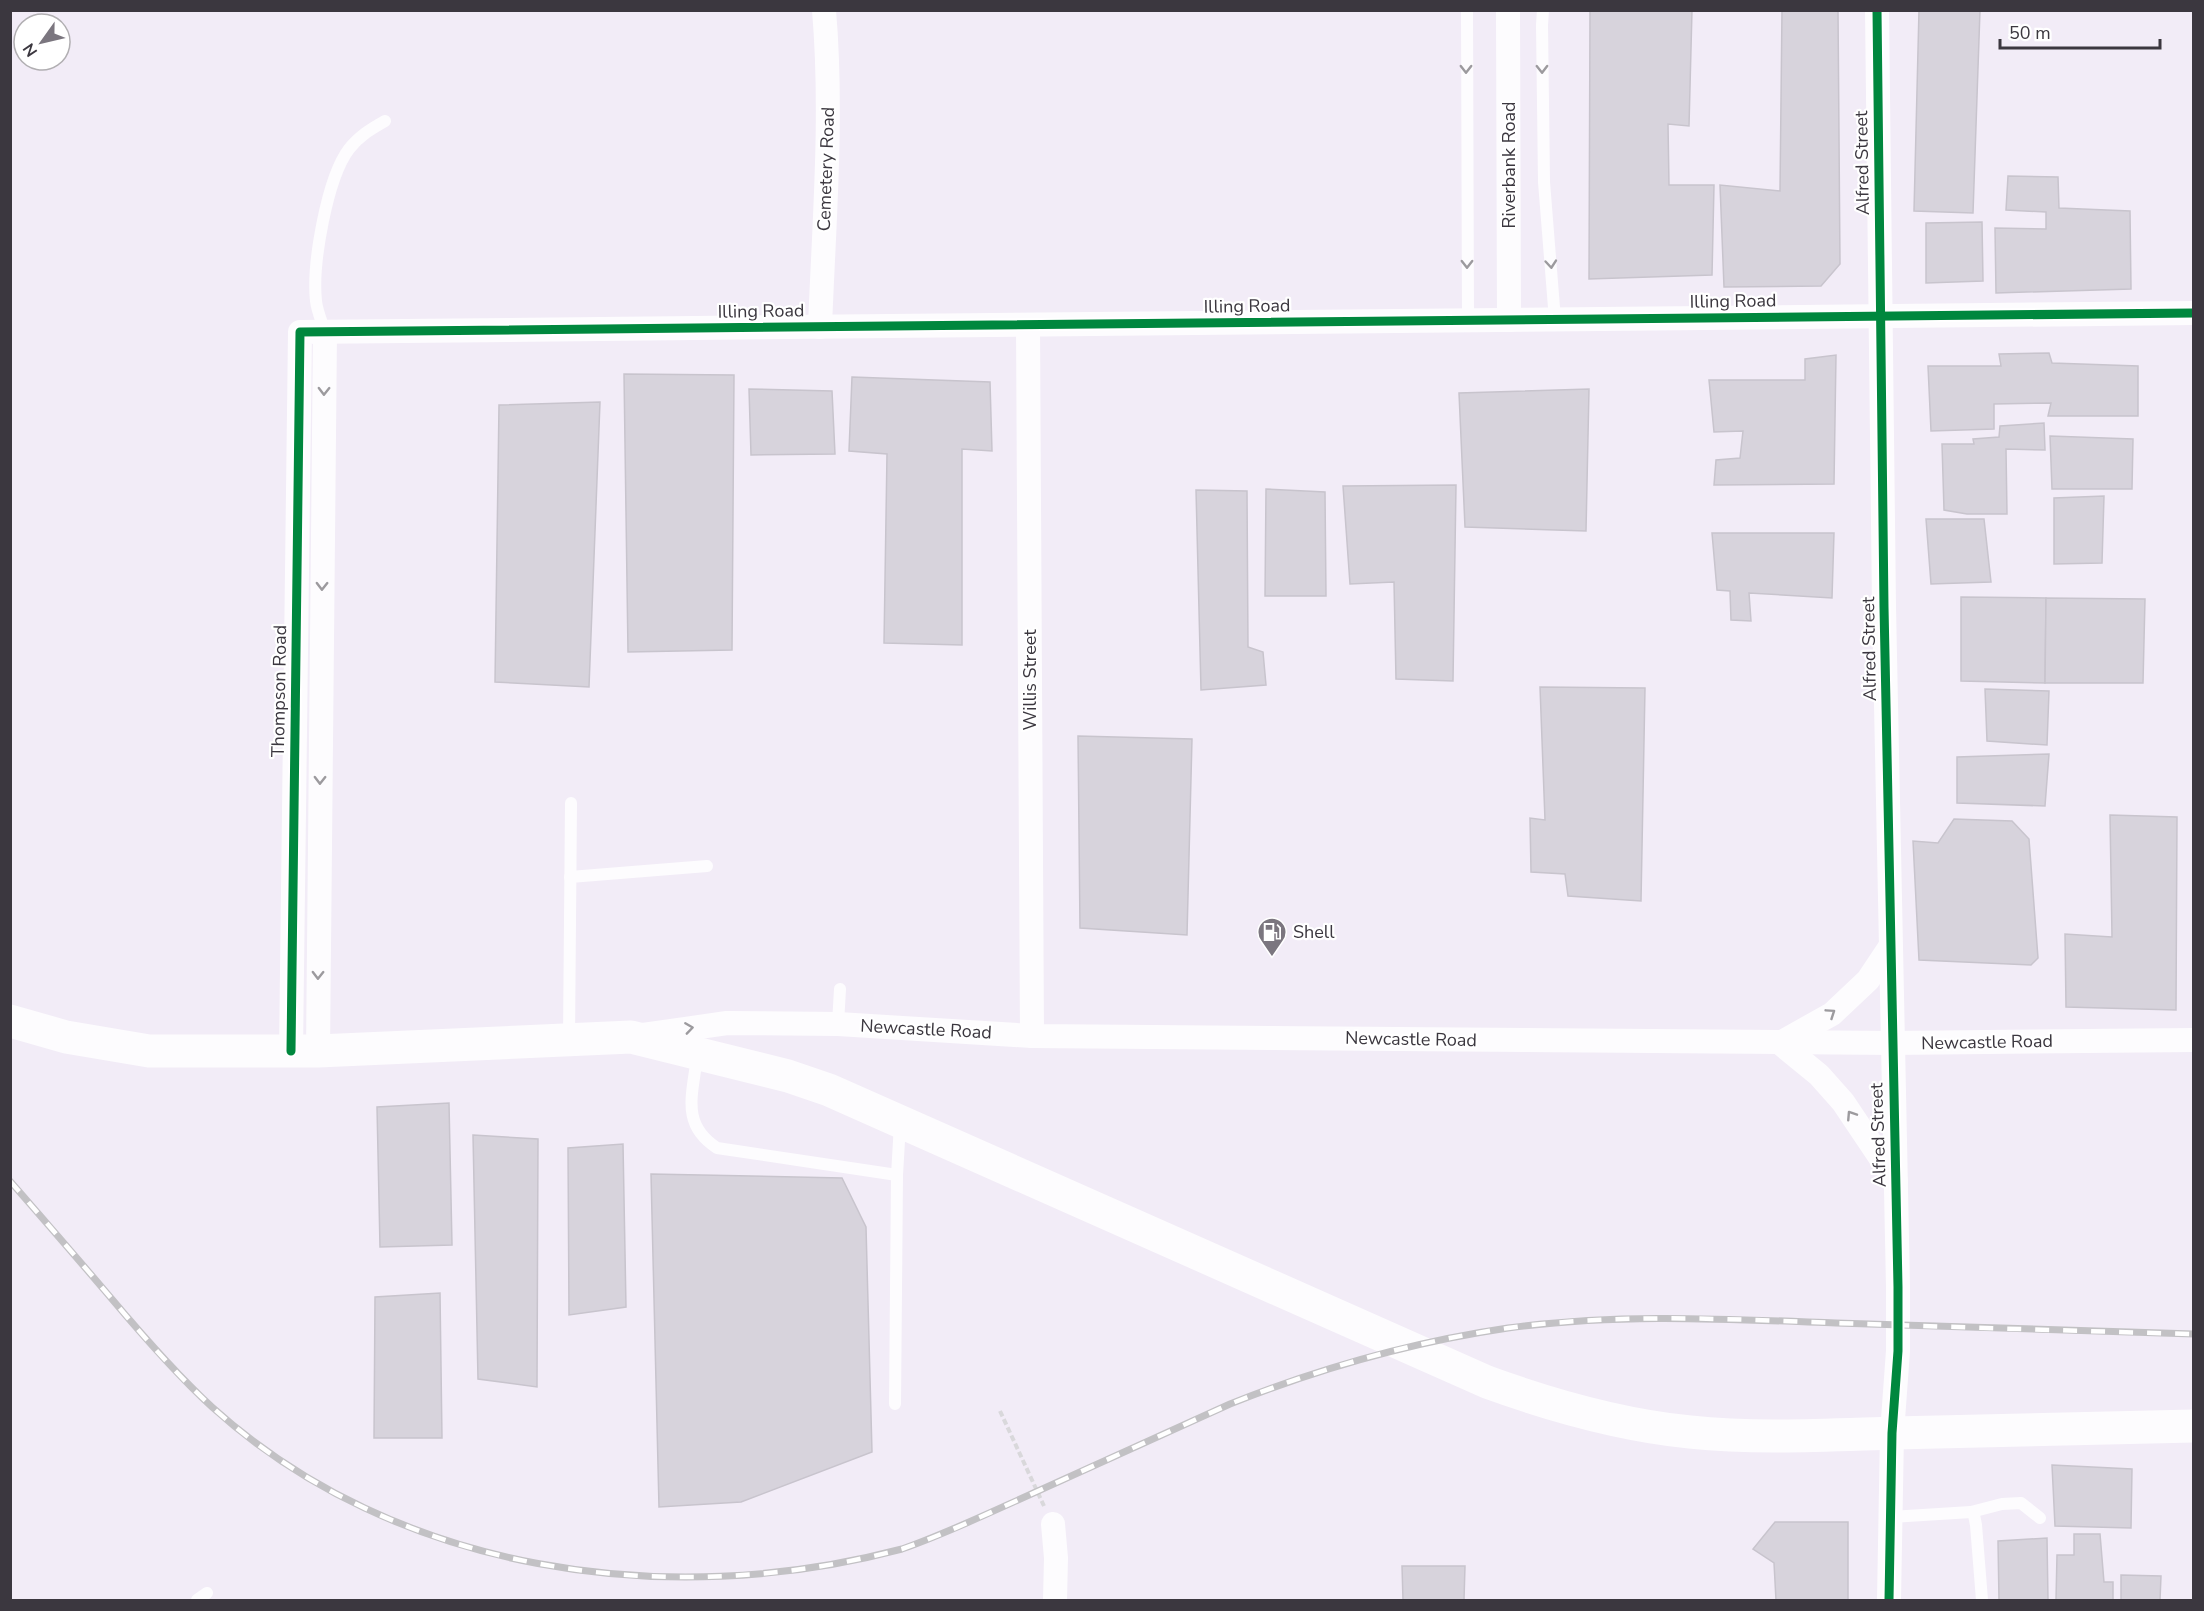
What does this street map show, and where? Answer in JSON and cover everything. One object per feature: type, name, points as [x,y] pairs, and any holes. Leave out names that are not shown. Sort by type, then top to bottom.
[{"type":"highway","points":[[10,1021],[66,1037],[149,1051],[304,1051],[631,1037],[788,1076],[829,1090],[1487,1382],[1532,1398],[1616,1421],[1690,1432],[1733,1435],[2193,1426]]},
{"type":"street","name":"Cemetery Road","points":[[820,327],[829,108],[829,60],[825,10]]},
{"type":"street","name":"Riverbank Road","points":[[1508,10],[1509,320]]},
{"type":"street","name":"Alfred Street","points":[[1877,10],[1890,947],[1898,1287],[1898,1351],[1892,1433],[1889,1600]]},
{"type":"street","name":"Illing Road","points":[[300,332],[2193,314]]},
{"type":"street","name":"Willis Street","points":[[1029,325],[1032,1036]]},
{"type":"street","name":"Thompson Road","points":[[300,332],[304,1051]]},
{"type":"street","points":[[304,1051],[325,332]]},
{"type":"street","points":[[1890,947],[1868,980],[1832,1014],[1780,1042],[1818,1075],[1843,1102],[1896,1181]]},
{"type":"street","name":"Newcastle Road","points":[[631,1037],[728,1023],[838,1024],[1032,1036],[1892,1043],[2193,1040]]},
{"type":"street","points":[[1048,1515],[1056,1558],[1055,1600]]},
{"type":"lane","points":[[1467,10],[1468,321]]},
{"type":"lane","points":[[1543,10],[1544,182],[1556,320]]},
{"type":"lane","points":[[325,332],[316,301],[318,252],[325,211],[335,174],[348,149],[365,132],[385,121]]},
{"type":"lane","points":[[300,332],[316,301]]},
{"type":"lane","points":[[569,1041],[571,803]]},
{"type":"lane","points":[[570,877],[707,866]]},
{"type":"lane","points":[[838,1024],[840,989]]},
{"type":"lane","points":[[697,1055],[692,1112],[694,1126],[703,1139],[717,1148],[897,1175]]},
{"type":"lane","points":[[895,1404],[897,1175],[900,1122]]},
{"type":"lane","points":[[1891,1517],[1971,1512],[2002,1504],[2021,1503],[2040,1518]]},
{"type":"lane","points":[[1971,1512],[1974,1515],[1976,1526],[1982,1600]]},
{"type":"path","points":[[1000,1412],[1048,1515]]},
{"type":"building","points":[[1590,10],[1692,10],[1689,126],[1668,124],[1669,185],[1714,185],[1712,275],[1589,279]]},
{"type":"building","points":[[1782,10],[1838,10],[1840,264],[1821,286],[1724,287],[1720,185],[1780,191]]},
{"type":"building","points":[[1919,10],[1980,10],[1973,213],[1914,211]]},
{"type":"building","points":[[2008,176],[2058,177],[2059,208],[2130,211],[2131,289],[1996,293],[1995,228],[2046,229],[2046,212],[2006,210]]},
{"type":"building","points":[[1982,222],[1983,281],[1926,283],[1926,223]]},
{"type":"building","points":[[2049,353],[2052,363],[2138,366],[2138,416],[2048,416],[2051,403],[1994,404],[1994,429],[1931,431],[1928,366],[2001,366],[1999,354]]},
{"type":"building","points":[[1836,355],[1834,484],[1714,485],[1716,460],[1740,458],[1743,431],[1714,432],[1709,380],[1805,380],[1805,359]]},
{"type":"building","points":[[624,374],[734,375],[732,650],[628,652]]},
{"type":"building","points":[[852,377],[990,382],[992,451],[962,449],[962,645],[884,643],[887,454],[849,451]]},
{"type":"building","points":[[749,389],[832,391],[835,454],[751,455]]},
{"type":"building","points":[[1589,389],[1586,531],[1465,527],[1459,393]]},
{"type":"building","points":[[600,402],[589,687],[495,682],[499,405]]},
{"type":"building","points":[[2044,423],[2045,450],[2006,449],[2007,514],[1967,514],[1944,510],[1942,444],[1974,444],[1973,439],[1999,437],[2000,426]]},
{"type":"building","points":[[2050,436],[2133,439],[2132,489],[2052,489]]},
{"type":"building","points":[[1456,485],[1453,681],[1396,679],[1394,582],[1350,584],[1343,486]]},
{"type":"building","points":[[1266,489],[1325,492],[1326,596],[1265,596]]},
{"type":"building","points":[[1196,490],[1247,491],[1248,647],[1263,652],[1266,685],[1201,690]]},
{"type":"building","points":[[2104,496],[2102,563],[2054,564],[2054,498]]},
{"type":"building","points":[[1926,519],[1984,519],[1991,582],[1931,584]]},
{"type":"building","points":[[1712,533],[1834,533],[1832,598],[1749,593],[1751,621],[1731,620],[1730,591],[1717,590]]},
{"type":"building","points":[[1961,597],[2046,598],[2045,683],[1961,681]]},
{"type":"building","points":[[2046,598],[2145,599],[2143,683],[2045,683]]},
{"type":"building","points":[[1540,687],[1645,688],[1641,901],[1568,896],[1565,874],[1531,872],[1530,818],[1545,820]]},
{"type":"building","points":[[1985,689],[2049,691],[2047,745],[1987,741]]},
{"type":"building","points":[[1078,736],[1192,739],[1187,935],[1080,928]]},
{"type":"building","points":[[2049,754],[2045,806],[1957,803],[1957,757]]},
{"type":"building","points":[[2110,815],[2177,817],[2176,1010],[2066,1007],[2065,934],[2112,937]]},
{"type":"building","points":[[1954,819],[2012,821],[2029,839],[2038,958],[2031,965],[1919,960],[1913,841],[1938,843]]},
{"type":"building","points":[[449,1103],[452,1245],[380,1247],[377,1107]]},
{"type":"building","points":[[473,1135],[538,1139],[537,1387],[478,1379]]},
{"type":"building","points":[[623,1144],[626,1307],[569,1315],[568,1148]]},
{"type":"building","points":[[651,1174],[842,1178],[866,1227],[872,1452],[741,1502],[659,1507]]},
{"type":"building","points":[[440,1293],[442,1438],[374,1438],[375,1297]]},
{"type":"building","points":[[2052,1465],[2132,1469],[2131,1528],[2055,1526]]},
{"type":"building","points":[[1775,1522],[1848,1522],[1848,1600],[1776,1600],[1774,1563],[1753,1549]]},
{"type":"building","points":[[2074,1534],[2100,1534],[2104,1582],[2113,1582],[2113,1600],[2056,1600],[2057,1555],[2074,1555]]},
{"type":"building","points":[[2047,1538],[2048,1600],[1999,1600],[1998,1541]]},
{"type":"building","points":[[1402,1566],[1465,1566],[1464,1600],[1403,1600]]},
{"type":"building","points":[[2121,1575],[2161,1576],[2160,1600],[2121,1600]]},
{"type":"railway","points":[[10,1181],[185,1381],[212,1407],[285,1463],[364,1508],[449,1541],[538,1564],[629,1575],[721,1576],[812,1568],[902,1549],[970,1522],[1230,1404],[1264,1391],[1367,1358],[1437,1341],[1508,1328],[1590,1320],[1672,1318],[2194,1334]]},
{"type":"cycle path","points":[[1877,10],[1884,607],[1898,1287],[1898,1351],[1892,1433],[1889,1600]]},
{"type":"cycle path","points":[[291,1051],[300,332],[2194,313]]},
{"type":"place","name":"Shell","points":[[1272,958]]}]
